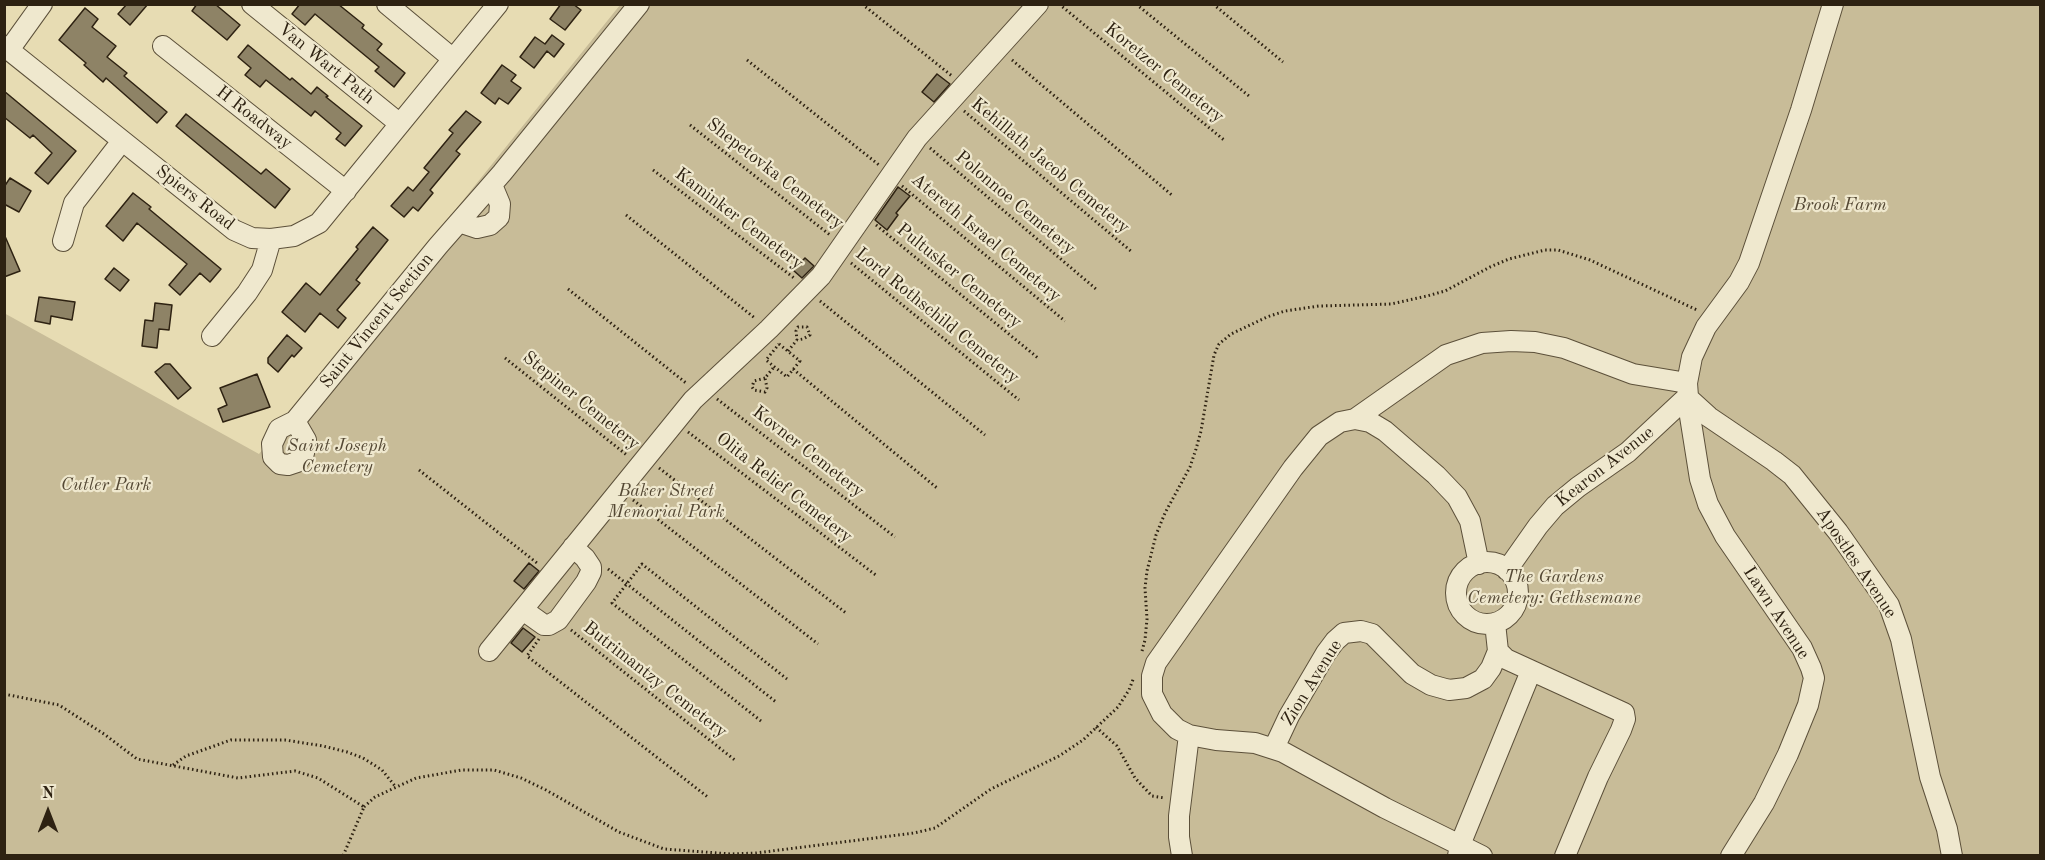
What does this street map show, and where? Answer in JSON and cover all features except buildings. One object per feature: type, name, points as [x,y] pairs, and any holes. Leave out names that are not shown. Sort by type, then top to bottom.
[{"type":"street","points":[[7,48],[42,4]]},
{"type":"street","name":"Van Wart Path","points":[[252,4],[400,124]]},
{"type":"street","points":[[387,4],[453,59]]},
{"type":"street","name":"Spiers Road","points":[[7,48],[234,230],[252,238],[271,239],[294,236],[319,223],[498,4]]},
{"type":"street","name":"Saint Vincent Section","points":[[296,421],[639,4]]},
{"type":"street","points":[[489,651],[551,574],[579,553],[620,490],[701,391],[769,329],[826,269],[917,138],[1038,4]]},
{"type":"street","points":[[1482,855],[1459,850],[1291,755],[1255,743],[1189,735],[1172,725],[1162,714],[1155,701],[1151,682],[1159,657],[1304,453],[1325,430],[1340,422],[1355,418],[1446,354],[1469,346],[1496,341],[1546,343],[1633,374],[1687,390],[1692,357],[1712,317],[1739,282],[1749,263],[1801,110],[1833,4]]},
{"type":"street","name":"H Roadway","points":[[163,46],[346,191]]},
{"type":"street","points":[[63,241],[74,203],[122,141]]},
{"type":"street","points":[[212,336],[247,293],[262,270],[271,239]]},
{"type":"street","name":"Kearon Avenue","points":[[1507,570],[1555,506],[1628,452],[1687,390]]},
{"type":"street","name":"Lawn Avenue","points":[[1687,390],[1700,479],[1708,504],[1725,536],[1802,648],[1814,678],[1811,696],[1788,754],[1764,803],[1731,855]]},
{"type":"street","name":"Apostles Avenue","points":[[1687,390],[1709,417],[1792,475],[1838,532],[1889,605],[1901,639],[1930,777],[1947,829],[1952,855]]},
{"type":"street","points":[[1355,418],[1370,422],[1385,431],[1458,497],[1470,520],[1479,564]]},
{"type":"street","points":[[523,610],[541,624],[553,623],[589,577],[591,567],[579,553]]},
{"type":"street","points":[[1494,563],[1507,570],[1516,583],[1518,593],[1516,603],[1508,616],[1495,623],[1479,623],[1462,613],[1456,599],[1456,589],[1465,571],[1479,564],[1494,563]]},
{"type":"street","points":[[1495,623],[1498,651],[1506,659],[1622,711],[1625,719],[1565,855]]},
{"type":"street","name":"Zion Avenue","points":[[1274,748],[1289,716],[1326,653],[1344,633],[1361,631],[1372,634],[1412,674],[1431,685],[1449,690],[1466,688],[1483,679],[1491,668],[1498,651]]},
{"type":"street","points":[[1459,850],[1532,671]]},
{"type":"street","points":[[1182,855],[1179,829],[1180,801],[1189,735]]},
{"type":"path","points":[[862,4],[964,86]]},
{"type":"path","name":"Koretzer Cemetery","points":[[1059,4],[1224,140]]},
{"type":"path","points":[[1136,4],[1249,96]]},
{"type":"path","points":[[1213,4],[1283,62]]},
{"type":"path","points":[[999,49],[1173,196]]},
{"type":"path","name":"Atereth Israel Cemetery","points":[[747,60],[890,175],[1065,321]]},
{"type":"path","name":"Kehillath Jacob Cemetery","points":[[951,100],[1132,252]]},
{"type":"path","name":"Shepetovka Cemetery","points":[[690,125],[840,248]]},
{"type":"path","name":"Polonnoe Cemetery","points":[[917,138],[1096,290]]},
{"type":"path","name":"Kaminker Cemetery","points":[[653,170],[808,290],[985,435]]},
{"type":"path","name":"Pultusker Cemetery","points":[[863,214],[1038,358]]},
{"type":"path","points":[[626,215],[769,329]]},
{"type":"path","name":"Lord Rothschild Cemetery","points":[[840,248],[1019,400]]},
{"type":"path","points":[[1140,658],[1147,619],[1145,588],[1147,571],[1156,535],[1190,467],[1196,450],[1214,355],[1220,344],[1231,334],[1267,316],[1285,311],[1319,306],[1391,303],[1427,296],[1445,291],[1509,259],[1545,250],[1558,250],[1590,260],[1712,317]]},
{"type":"path","name":"Kovner Cemetery","points":[[568,289],[896,537]]},
{"type":"path","points":[[788,351],[797,340],[810,335],[807,327],[798,327],[797,340]]},
{"type":"path","points":[[779,344],[800,361],[787,377],[774,367],[766,360],[779,344]]},
{"type":"path","name":"Stepiner Cemetery","points":[[506,358],[846,613]]},
{"type":"path","points":[[765,378],[767,388],[765,392],[754,390],[752,387],[754,381],[765,378],[774,367]]},
{"type":"path","points":[[793,369],[937,488]]},
{"type":"path","name":"Olita Relief Cemetery","points":[[675,421],[877,576]]},
{"type":"path","points":[[418,470],[551,574]]},
{"type":"path","points":[[620,490],[818,644]]},
{"type":"path","points":[[579,553],[602,564],[776,702]]},
{"type":"path","points":[[761,721],[612,603],[642,564],[787,680]]},
{"type":"path","points":[[553,623],[526,656],[709,798]]},
{"type":"path","name":"Butrimantzy Cemetery","points":[[553,623],[736,761]]},
{"type":"path","points":[[343,855],[364,807],[375,796],[416,778],[439,772],[462,770],[494,770],[521,778],[620,832],[664,849],[756,853],[886,838],[935,828],[991,789],[1059,756],[1083,740],[1118,707],[1135,675]]},
{"type":"path","points":[[4,694],[59,705],[137,759],[238,778],[295,771],[318,778],[364,807]]},
{"type":"path","points":[[1096,727],[1117,746],[1135,778],[1152,796],[1180,801]]},
{"type":"path","points":[[173,766],[186,756],[231,740],[285,740],[323,746],[355,755],[382,770],[395,786]]},
{"type":"green space","points":[[620,5],[2040,5],[2040,855],[5,855],[4,313],[259,454]]},
{"type":"park label","name":"Brook Farm","points":[[1840,205]]},
{"type":"park label","name":"Saint Joseph Cemetery","points":[[337,456]]},
{"type":"park label","name":"Cutler Park","points":[[106,485]]},
{"type":"park label","name":"Baker Street Memorial Park","points":[[666,501]]},
{"type":"park label","name":"The Gardens Cemetery: Gethsemane","points":[[1554,587]]}]
